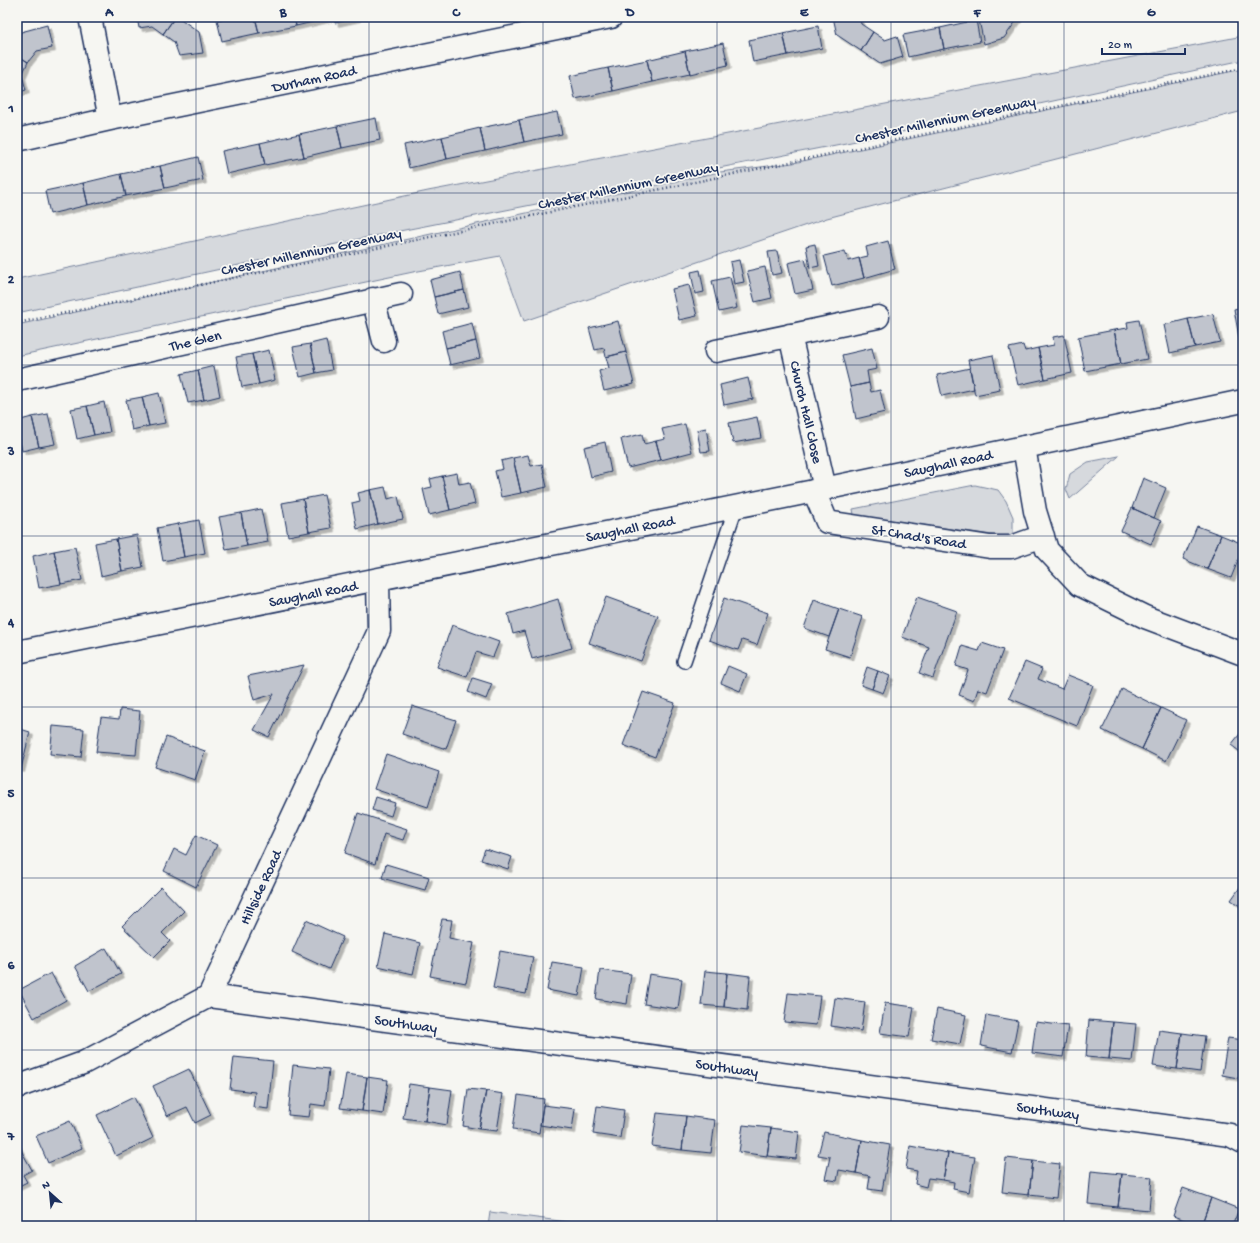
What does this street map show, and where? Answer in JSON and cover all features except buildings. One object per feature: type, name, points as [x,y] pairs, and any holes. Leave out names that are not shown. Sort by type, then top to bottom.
[{"type":"street","points":[[90,17],[110,119]]},
{"type":"street","name":"Durham Road","points":[[17,140],[110,119],[611,17]]},
{"type":"street","name":"The Glen","points":[[17,380],[373,299],[401,294]]},
{"type":"street","points":[[373,299],[384,340]]},
{"type":"street","points":[[716,351],[878,316]]},
{"type":"street","name":"Church Hall Close","points":[[790,335],[820,490]]},
{"type":"street","name":"Saughall Road","points":[[17,652],[820,490],[1243,401]]},
{"type":"street","points":[[1024,447],[1035,510],[1047,550],[1080,585],[1145,617],[1243,654]]},
{"type":"street","name":"St Chad's Road","points":[[820,490],[827,522],[990,547],[1011,547],[1043,536]]},
{"type":"street","name":"Hillside Road","points":[[209,996],[378,631],[378,580]]},
{"type":"street","points":[[17,1086],[83,1063],[209,996]]},
{"type":"street","name":"Southway","points":[[209,996],[1230,1135],[1243,1142]]},
{"type":"lane","points":[[684,661],[736,507]]},
{"type":"path","name":"Chester Millennium Greenway","points":[[17,323],[1243,68]]},
{"type":"shaded area","points":[[1243,36],[1243,60],[993,114],[364,238],[17,313],[17,279],[428,191]]},
{"type":"shaded area","points":[[1243,69],[1243,111],[827,218],[524,321],[500,256],[413,272],[17,356],[17,325],[720,172],[793,163]]},
{"type":"shaded area","points":[[1119,456],[1070,499],[1066,489],[1070,474],[1088,462]]},
{"type":"shaded area","points":[[975,485],[998,490],[1006,501],[1013,517],[1013,538],[854,515],[853,509]]},
{"type":"shaded area","points":[[490,1212],[599,1226],[488,1226]]}]
